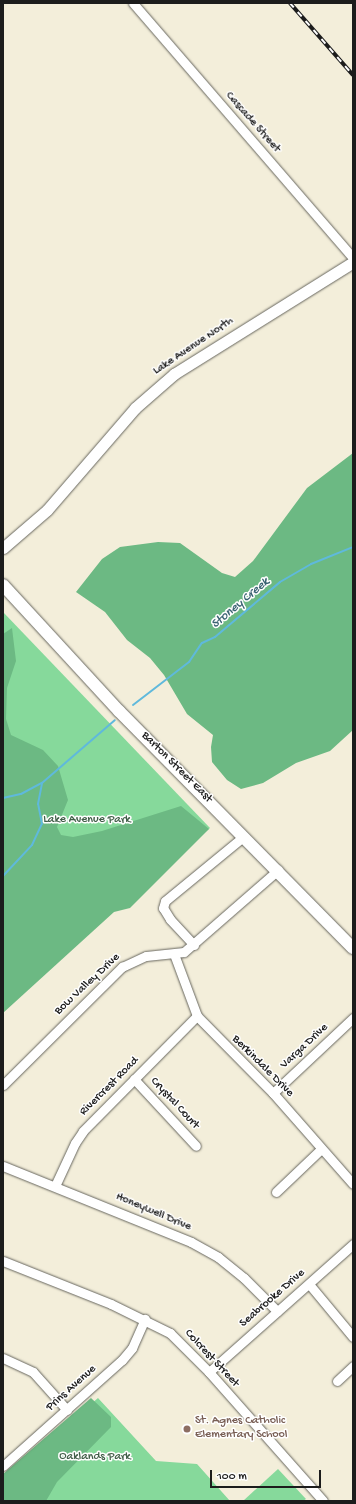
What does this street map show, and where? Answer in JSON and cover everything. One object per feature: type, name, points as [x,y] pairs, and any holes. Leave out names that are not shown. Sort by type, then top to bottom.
[{"type":"main road","name":"Barton Street East","points":[[3,585],[119,711],[278,870],[353,948]]},
{"type":"street","name":"Cascade Street","points":[[133,3],[353,258]]},
{"type":"street","name":"Lake Avenue North","points":[[3,548],[41,515],[135,408],[177,372],[353,262]]},
{"type":"street","points":[[194,945],[170,919],[163,908],[165,901],[244,836]]},
{"type":"street","name":"Bow Valley Drive","points":[[3,1085],[122,967],[146,956],[174,954],[194,945],[278,870]]},
{"type":"street","name":"Berkindale Drive","points":[[174,954],[196,1016],[273,1093],[353,1184]]},
{"type":"street","name":"Rivercrest Road","points":[[55,1186],[75,1143],[83,1131],[196,1016]]},
{"type":"street","name":"Varga Drive","points":[[273,1093],[353,1018]]},
{"type":"street","name":"Crystal Court","points":[[134,1079],[196,1146]]},
{"type":"street","points":[[276,1192],[321,1149]]},
{"type":"street","name":"Honeywell Drive","points":[[3,1166],[191,1242],[218,1257],[244,1278],[277,1311]]},
{"type":"street","name":"Seabrooke Drive","points":[[209,1372],[353,1244]]},
{"type":"street","name":"Colcrest Street","points":[[3,1261],[145,1319],[170,1333],[209,1372],[323,1501]]},
{"type":"street","points":[[309,1284],[353,1336]]},
{"type":"street","name":"Prins Avenue","points":[[3,1466],[122,1360],[132,1348],[145,1319]]},
{"type":"street","points":[[3,1358],[33,1372],[67,1410]]},
{"type":"street","points":[[337,1381],[353,1366]]},
{"type":"green space","points":[[353,453],[353,730],[330,751],[296,763],[263,783],[241,789],[227,780],[212,762],[211,747],[213,735],[187,714],[164,675],[150,658],[127,640],[105,612],[76,592],[102,559],[120,547],[158,542],[180,543],[222,573],[235,577],[253,561],[307,488]]},
{"type":"green space","name":"Lake Avenue Park","points":[[3,612],[210,828],[3,1001]]},
{"type":"green space","name":"Lake Avenue Park","points":[[12,628],[16,661],[7,688],[6,719],[11,735],[43,750],[58,766],[68,800],[57,827],[61,835],[73,837],[102,831],[181,806],[209,829],[130,908],[114,912],[3,1013],[3,634]]},
{"type":"green space","points":[[91,1398],[111,1417],[111,1427],[57,1482],[46,1501],[3,1501],[3,1474]]},
{"type":"green space","name":"Oaklands Park","points":[[98,1398],[156,1461],[197,1464],[230,1501],[3,1501],[3,1481]]},
{"type":"green space","points":[[278,1469],[306,1499],[303,1501],[243,1501]]},
{"type":"waterway","name":"Stoney Creek","points":[[133,705],[189,662],[202,643],[215,637],[280,582],[311,564],[353,547]]},
{"type":"waterway","name":"Stoney Creek","points":[[3,798],[21,794],[42,783],[115,720]]},
{"type":"waterway","name":"Stoney Creek","points":[[3,876],[32,845],[42,824],[38,804],[42,783]]},
{"type":"railway","points":[[290,3],[353,75]]},
{"type":"place","name":"St. Agnes Catholic Elementary School","points":[[187,1429]]}]
